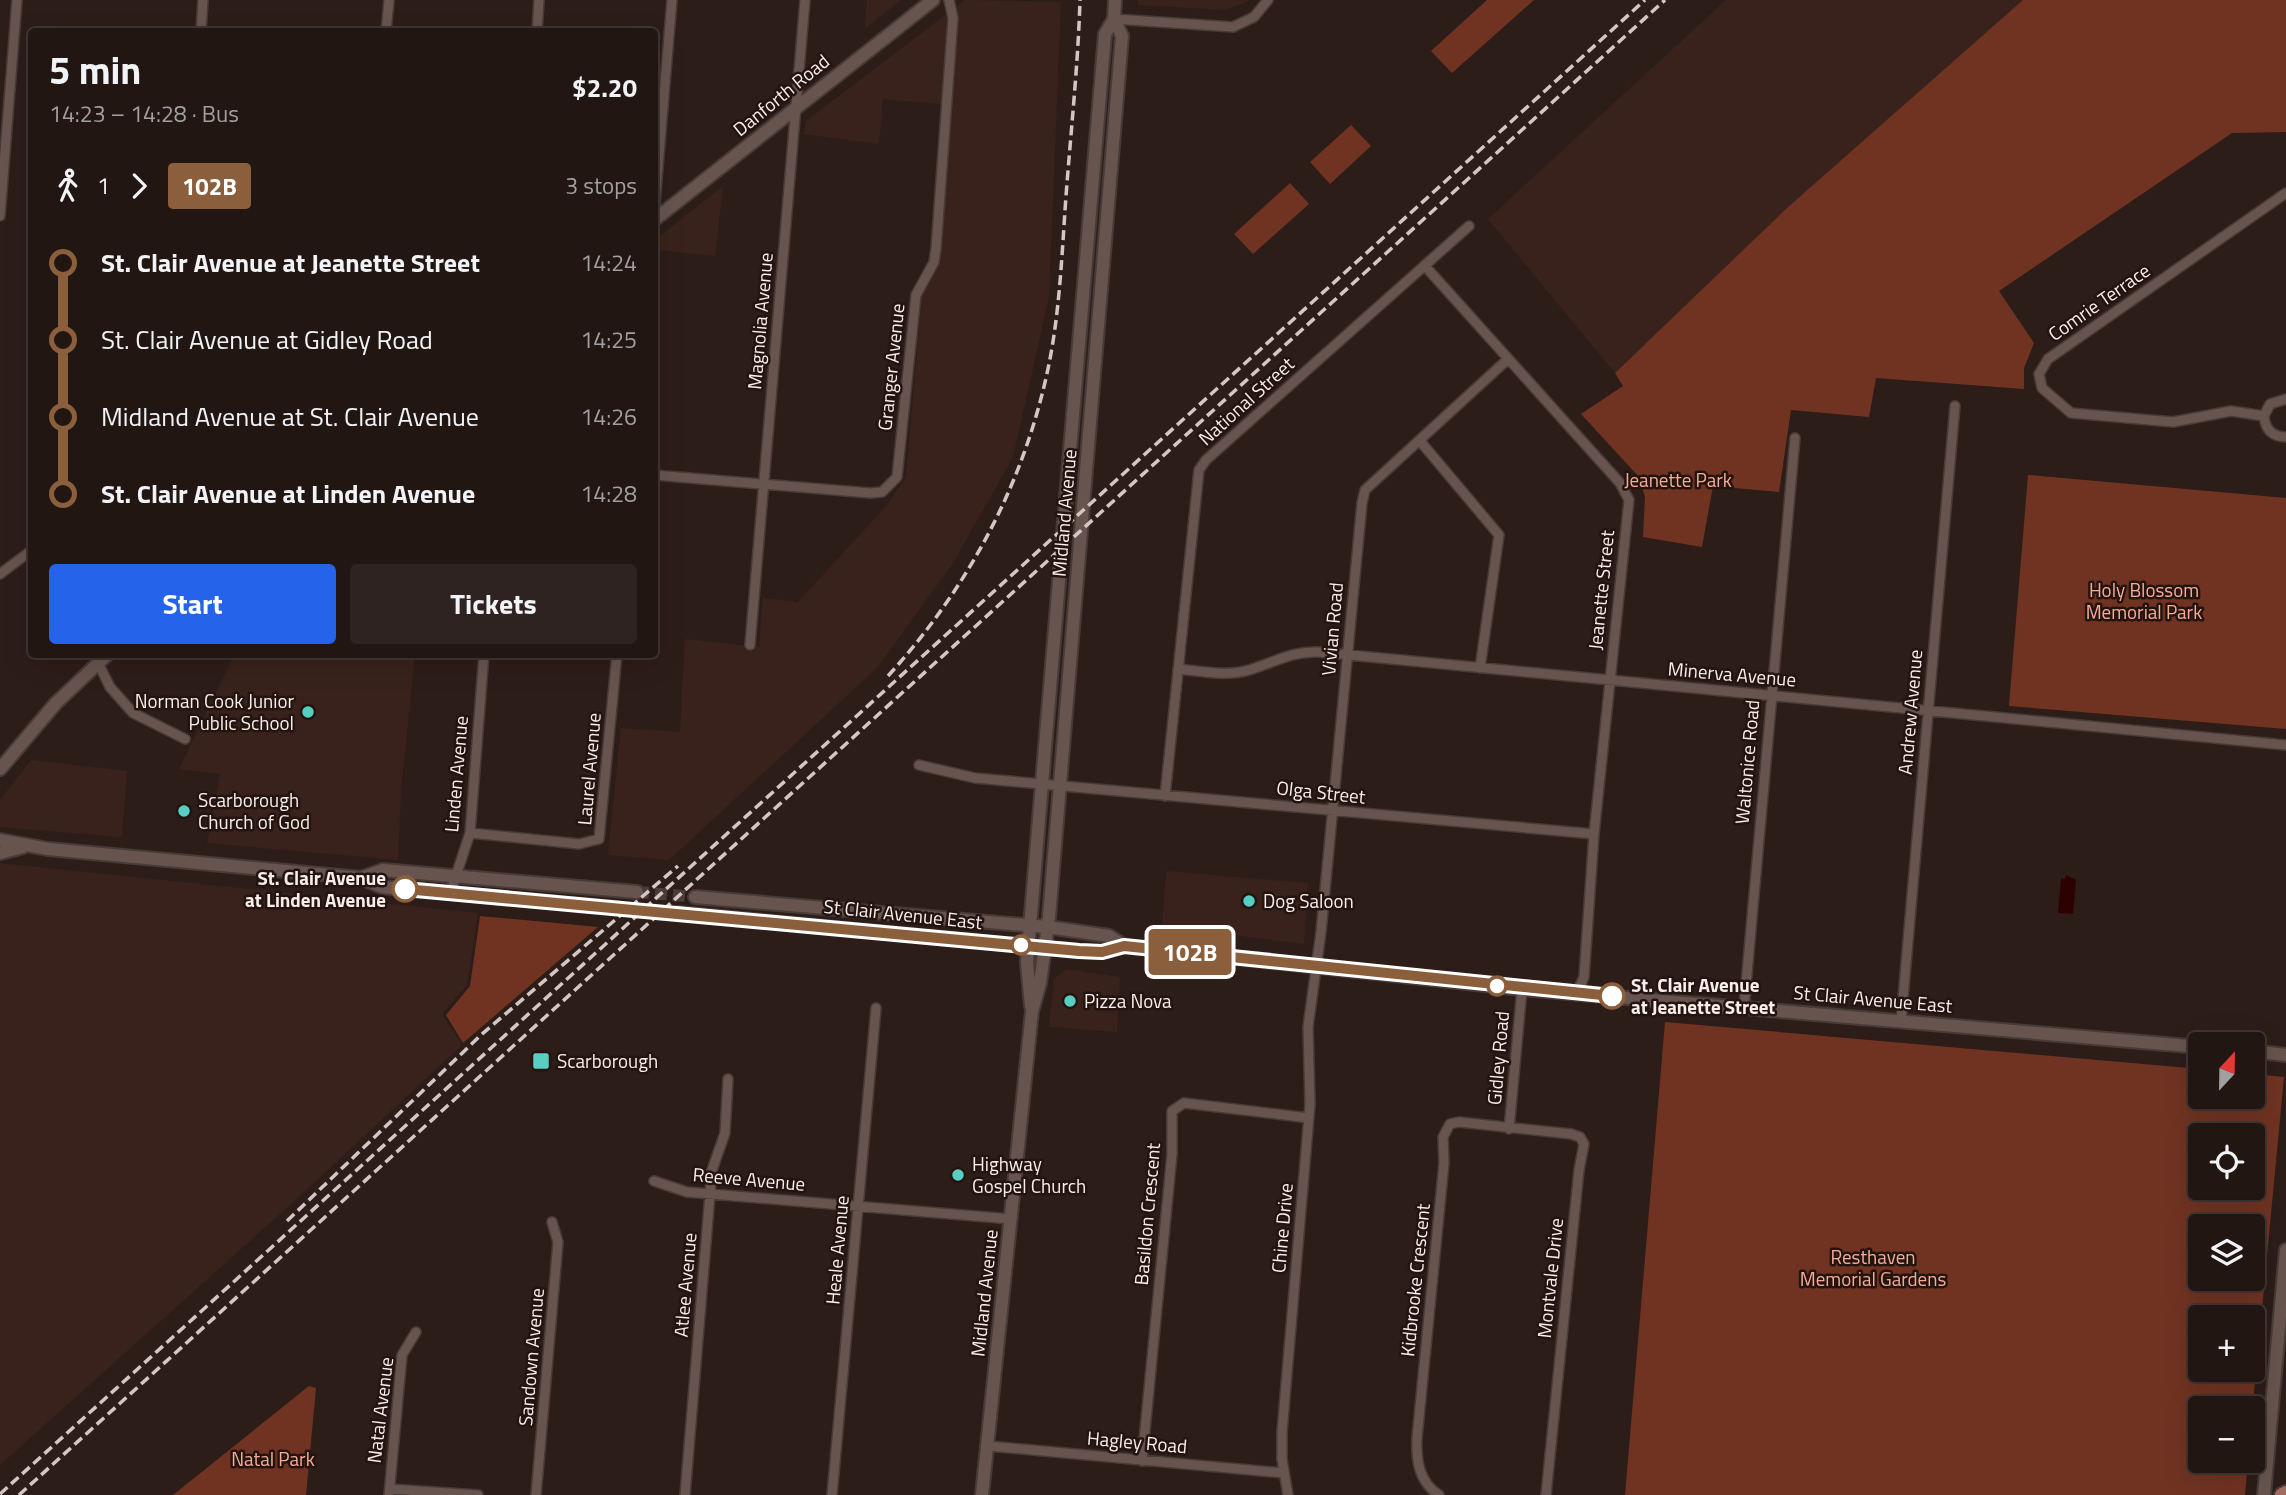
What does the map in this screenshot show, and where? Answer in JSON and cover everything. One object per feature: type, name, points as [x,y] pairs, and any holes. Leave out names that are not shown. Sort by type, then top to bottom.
[{"type":"main road","name":"Danforth Road","points":[[658,217],[933,0]]},
{"type":"main road","name":"Midland Avenue","points":[[982,1495],[1032,1011],[1048,927],[1122,36],[1114,19],[1115,0]]},
{"type":"main road","name":"Midland Avenue","points":[[1032,1011],[1027,962],[1044,784],[1104,34],[1114,19]]},
{"type":"main road","points":[[0,769],[56,703],[103,659]]},
{"type":"main road","points":[[0,840],[27,846],[361,878],[382,887],[617,908]]},
{"type":"main road","points":[[0,853],[27,846]]},
{"type":"main road","points":[[361,878],[383,870],[637,892]]},
{"type":"main road","name":"St Clair Avenue East","points":[[695,897],[1032,925],[1109,936],[1124,946]]},
{"type":"main road","name":"St Clair Avenue East","points":[[678,913],[1102,952],[1124,946],[1522,989],[2188,1045]]},
{"type":"main road","points":[[2265,1053],[2286,1055]]},
{"type":"main road","points":[[2264,1495],[2286,1250]]},
{"type":"street","points":[[0,216],[17,0]]},
{"type":"street","points":[[201,28],[203,0]]},
{"type":"street","points":[[386,28],[389,0]]},
{"type":"street","points":[[537,28],[539,0]]},
{"type":"street","points":[[658,167],[672,0]]},
{"type":"street","name":"Magnolia Avenue","points":[[750,645],[805,0]]},
{"type":"street","name":"Granger Avenue","points":[[658,475],[870,493],[882,492],[897,477],[916,295],[934,262],[936,249],[953,18],[949,0]]},
{"type":"street","points":[[1114,19],[1233,27],[1256,16],[1268,0]]},
{"type":"street","name":"Comrie Terrace","points":[[2264,416],[2231,411],[2173,422],[2071,413],[2042,388],[2039,374],[2048,359],[2286,193]]},
{"type":"street","name":"National Street","points":[[1165,796],[1199,470],[1206,460],[1469,226]]},
{"type":"street","name":"Jeanette Street","points":[[1425,266],[1628,495],[1594,834],[1584,977],[1577,993]]},
{"type":"street","name":"Vivian Road","points":[[1317,965],[1365,490],[1508,359]]},
{"type":"street","points":[[2286,399],[2270,404],[2264,416],[2268,430],[2286,437]]},
{"type":"street","name":"Andrew Avenue","points":[[1901,1021],[1955,406]]},
{"type":"street","name":"Waltonice Road","points":[[1744,1007],[1795,438]]},
{"type":"street","points":[[1420,441],[1499,535],[1480,668]]},
{"type":"street","points":[[0,574],[28,553]]},
{"type":"street","name":"Minerva Avenue","points":[[1178,669],[1224,674],[1247,671],[1294,653],[1347,655],[2286,745]]},
{"type":"street","name":"Linden Avenue","points":[[450,894],[470,833],[484,658]]},
{"type":"street","name":"Laurel Avenue","points":[[470,833],[579,844],[600,839],[617,658]]},
{"type":"street","points":[[103,659],[110,687],[133,713],[185,739]]},
{"type":"street","name":"Olga Street","points":[[919,765],[975,778],[1594,834]]},
{"type":"street","name":"Chine Drive","points":[[1288,1495],[1284,1473],[1283,1406],[1312,1073],[1308,1027],[1317,965]]},
{"type":"street","name":"Gidley Road","points":[[1509,1129],[1522,989]]},
{"type":"street","name":"Heale Avenue","points":[[832,1495],[876,1008]]},
{"type":"street","name":"Atlee Avenue","points":[[685,1495],[714,1159],[724,1133],[728,1079]]},
{"type":"street","name":"Basildon Crescent","points":[[1142,1461],[1172,1154],[1172,1111],[1184,1103],[1309,1118]]},
{"type":"street","name":"Kidbrooke Crescent","points":[[1439,1495],[1429,1488],[1421,1475],[1417,1451],[1444,1163],[1443,1137],[1450,1124],[1459,1122],[1509,1129]]},
{"type":"street","name":"Montvale Drive","points":[[1509,1129],[1571,1134],[1580,1137],[1584,1144],[1579,1170],[1546,1495]]},
{"type":"street","name":"Reeve Avenue","points":[[654,1181],[674,1190],[1011,1219]]},
{"type":"street","name":"Sandown Avenue","points":[[536,1495],[558,1242],[552,1222]]},
{"type":"street","name":"Natal Avenue","points":[[390,1492],[402,1355],[416,1332]]},
{"type":"street","name":"Hagley Road","points":[[988,1446],[1284,1473]]},
{"type":"street","points":[[390,1492],[478,1495]]},
{"type":"shaded area","points":[[867,0],[901,0],[865,28]]},
{"type":"shaded area","points":[[965,0],[1061,2],[1049,297],[1013,457],[953,563],[877,668],[669,860],[608,855],[621,728],[680,732],[685,639],[759,647],[763,598],[798,602],[887,505],[906,477],[922,293],[940,262],[952,105],[883,99],[879,144],[804,134],[806,121]]},
{"type":"shaded area","points":[[1138,0],[1251,0],[1226,10],[1138,5]]},
{"type":"shaded area","points":[[1726,0],[2023,0],[1788,207],[1615,373],[1488,219]]},
{"type":"shaded area","points":[[723,186],[715,256],[658,250],[660,236]]},
{"type":"shaded area","name":"Norman Cook Junior Public School","points":[[233,658],[415,658],[401,791],[398,860],[207,843],[220,774],[179,769]]},
{"type":"shaded area","points":[[31,760],[127,771],[122,837],[0,827],[0,800]]},
{"type":"shaded area","points":[[0,863],[478,913],[467,985],[442,1014],[462,1045],[289,1206],[0,1465]]},
{"type":"shaded area","points":[[1166,871],[1308,883],[1304,944],[1162,926]]},
{"type":"shaded area","points":[[2066,875],[2076,880],[2073,914],[2058,913],[2061,878],[2065,879]]},
{"type":"shaded area","points":[[1066,969],[1120,977],[1117,1032],[1049,1027],[1054,979]]},
{"type":"green space","points":[[1487,0],[1534,0],[1452,73],[1431,51]]},
{"type":"green space","name":"Jeanette Park","points":[[2023,0],[2286,0],[2286,132],[2232,133],[1999,291],[2034,343],[2024,368],[2024,389],[1876,378],[1869,417],[1791,410],[1779,492],[1713,486],[1702,547],[1643,537],[1645,497],[1639,477],[1581,414],[1623,386],[1615,373],[1788,207]]},
{"type":"green space","points":[[1351,125],[1371,146],[1330,184],[1310,162]]},
{"type":"green space","points":[[1290,183],[1309,204],[1253,254],[1234,234]]},
{"type":"green space","name":"Holy Blossom Memorial Park","points":[[2028,475],[2286,498],[2286,729],[2009,706]]},
{"type":"green space","points":[[480,916],[598,927],[463,1043],[446,1015],[470,986]]},
{"type":"green space","name":"Resthaven Memorial Gardens","points":[[1665,1022],[2188,1068],[2188,1110],[2264,1110],[2265,1075],[2284,1077],[2265,1277],[2265,1214],[2188,1214],[2188,1291],[2264,1291],[2262,1305],[2188,1305],[2188,1382],[2255,1382],[2254,1396],[2188,1396],[2188,1473],[2247,1473],[2245,1495],[1625,1495]]},
{"type":"green space","name":"Natal Park","points":[[309,1386],[316,1388],[306,1495],[173,1495]]},
{"type":"tunnel","points":[[637,892],[695,897]]},
{"type":"tunnel","points":[[617,908],[678,913]]},
{"type":"railway","points":[[888,676],[944,606],[990,531],[1009,491],[1039,408],[1053,343],[1058,301],[1080,0]]},
{"type":"railway","points":[[0,1494],[1645,0]]},
{"type":"railway","points":[[19,1495],[1665,0]]},
{"type":"railway","points":[[287,1221],[481,1035],[678,866]]},
{"type":"bus line","name":"102B","points":[[405,889],[1079,951],[1102,952],[1124,946],[1522,989],[1612,996]]},
{"type":"place","name":"Norman Cook Junior Public School","points":[[308,712]]},
{"type":"place","name":"Scarborough Church of God","points":[[184,811]]},
{"type":"place","name":"St. Clair Avenue at Linden Avenue","points":[[405,889]]},
{"type":"place","name":"Dog Saloon","points":[[1249,901]]},
{"type":"place","name":"St. Clair Avenue at Jeanette Street","points":[[1612,996]]},
{"type":"place","name":"Pizza Nova","points":[[1070,1001]]},
{"type":"place","name":"Scarborough","points":[[541,1061]]},
{"type":"place","name":"Highway Gospel Church","points":[[958,1175]]}]
